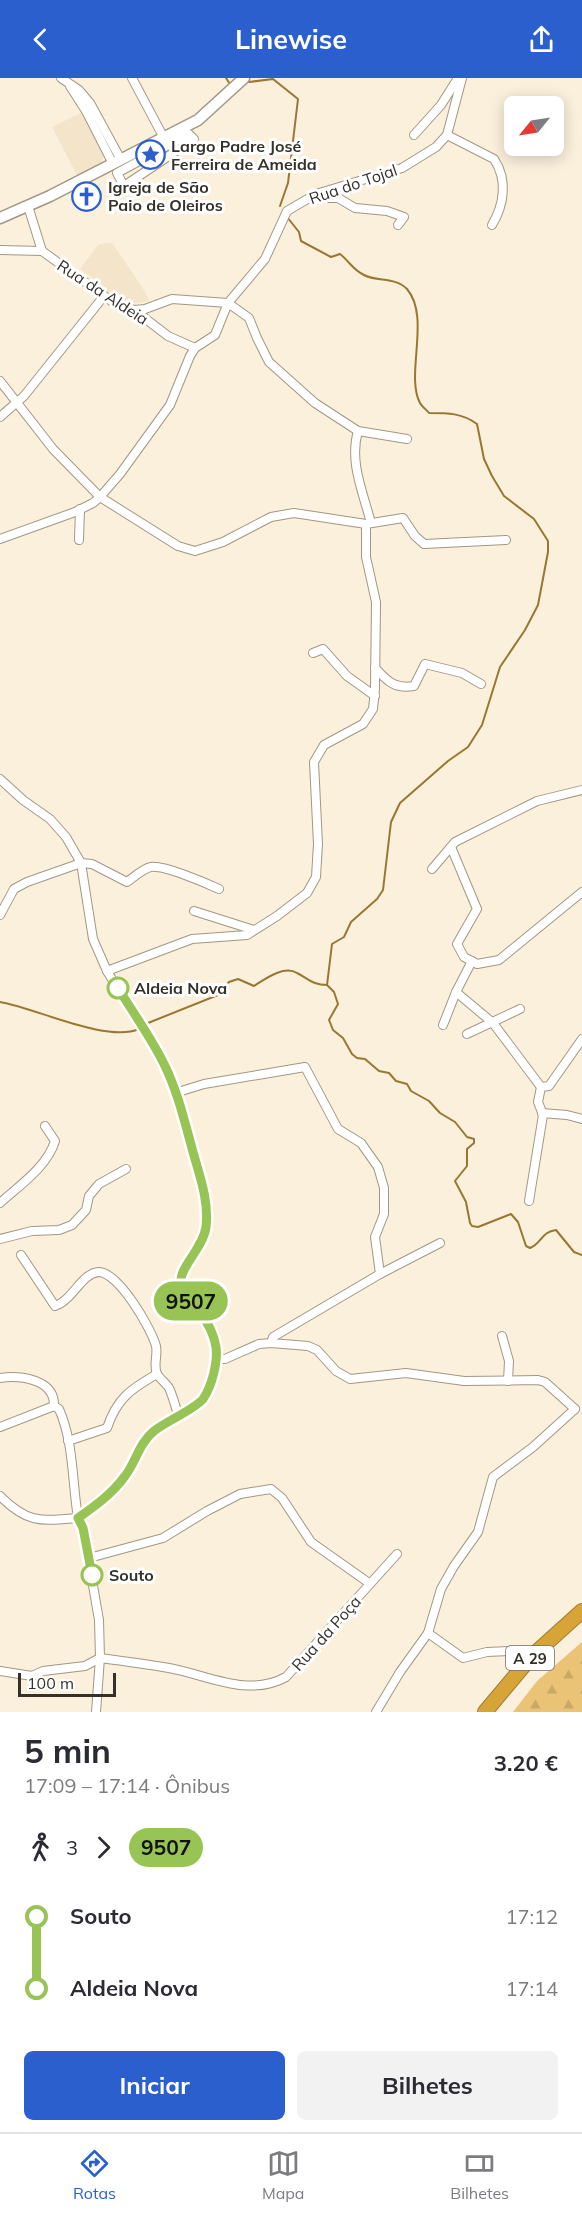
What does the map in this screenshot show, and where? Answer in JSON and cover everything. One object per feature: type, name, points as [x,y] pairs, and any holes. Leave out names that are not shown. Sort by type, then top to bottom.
[{"type":"highway","name":"A 29","points":[[485,1712],[531,1657],[582,1611]]},
{"type":"highway","name":"A 29","points":[[496,1712],[538,1664],[582,1623]]},
{"type":"main road","points":[[0,218],[117,162],[166,142],[198,120],[244,78]]},
{"type":"street","points":[[132,78],[172,154]]},
{"type":"street","points":[[460,78],[447,135],[494,159],[498,166],[504,189],[499,213],[492,225]]},
{"type":"street","points":[[414,135],[441,105],[460,78]]},
{"type":"street","points":[[64,80],[79,90],[90,103],[117,162]]},
{"type":"street","points":[[189,134],[194,139],[124,186],[117,173],[147,157],[166,142],[189,134]]},
{"type":"street","name":"Rua do Tojal","points":[[0,539],[80,509],[100,497],[120,474],[170,405],[195,348],[215,335],[228,303],[265,259],[283,215],[316,194],[402,168],[420,159],[447,135]]},
{"type":"street","points":[[147,157],[153,167]]},
{"type":"street","points":[[316,194],[338,198],[355,208],[387,211],[404,218],[398,225]]},
{"type":"street","points":[[0,250],[42,251],[28,206]]},
{"type":"street","name":"Rua da Aldeia","points":[[42,251],[114,303],[134,310],[168,336],[195,348]]},
{"type":"street","points":[[0,417],[17,402],[54,359],[104,296]]},
{"type":"street","points":[[134,310],[145,309],[172,299],[228,303],[249,318],[269,362],[315,403],[358,431],[407,439]]},
{"type":"street","points":[[0,381],[53,449],[100,497],[178,546],[195,551],[223,542],[271,518],[294,513],[369,523],[403,518],[415,536],[424,544],[506,540]]},
{"type":"street","points":[[107,971],[192,939],[247,934],[308,893],[316,877],[318,844],[314,762],[324,745],[363,724],[373,710],[375,696],[376,602],[366,557],[369,523],[355,465],[354,450],[358,431]]},
{"type":"street","points":[[79,540],[80,509]]},
{"type":"street","points":[[313,653],[323,649],[347,676],[375,696]]},
{"type":"street","points":[[375,669],[391,685],[402,688],[414,686],[425,664],[462,674],[481,684]]},
{"type":"street","points":[[0,779],[22,800],[51,819],[66,837],[81,863],[93,939],[107,971],[165,1066],[176,1093],[205,1193],[206,1227],[200,1246],[182,1273],[182,1289],[202,1314],[212,1332],[216,1348],[211,1380],[203,1399],[194,1408],[178,1414],[152,1432],[139,1449],[127,1475],[108,1496],[78,1518],[47,1521],[27,1518],[0,1496]]},
{"type":"street","points":[[432,869],[455,842],[537,801],[582,790]]},
{"type":"street","points":[[451,847],[477,909],[457,944],[464,957],[477,964],[499,960],[582,892]]},
{"type":"street","points":[[0,915],[15,889],[27,882],[81,863],[92,864],[128,882],[150,867],[157,867],[187,875],[219,889]]},
{"type":"street","points":[[194,911],[254,930]]},
{"type":"street","points":[[444,1025],[456,992],[472,961]]},
{"type":"street","points":[[456,992],[491,1021],[542,1087]]},
{"type":"street","points":[[467,1034],[520,1009]]},
{"type":"street","points":[[542,1087],[549,1086],[582,1040]]},
{"type":"street","points":[[176,1093],[204,1084],[305,1067],[338,1129],[361,1143],[378,1167],[384,1188],[384,1214],[375,1237],[380,1274]]},
{"type":"street","points":[[529,1201],[542,1113],[538,1102],[542,1087]]},
{"type":"street","points":[[542,1113],[582,1119]]},
{"type":"street","points":[[0,1203],[43,1164],[52,1150],[55,1141],[45,1126]]},
{"type":"street","points":[[0,1239],[32,1231],[59,1230],[72,1225],[86,1210],[88,1196],[99,1184],[126,1169]]},
{"type":"street","points":[[271,1343],[273,1337],[380,1274],[440,1243]]},
{"type":"street","points":[[21,1255],[55,1306],[62,1304],[91,1274],[99,1272],[107,1274],[131,1300],[145,1322],[156,1347],[157,1374],[168,1387],[178,1414]]},
{"type":"street","points":[[502,1336],[509,1361],[508,1381]]},
{"type":"street","points":[[216,1359],[225,1359],[259,1344],[308,1346],[317,1350],[336,1371],[350,1379],[406,1373],[464,1381],[538,1380],[545,1382],[578,1408],[533,1447],[493,1477],[478,1532],[454,1566],[441,1590],[428,1633],[400,1672],[376,1712]]},
{"type":"street","points":[[68,1441],[107,1428],[112,1413],[132,1388],[157,1374]]},
{"type":"street","points":[[0,1378],[13,1376],[32,1378],[47,1389],[55,1400],[54,1406]]},
{"type":"street","points":[[54,1406],[62,1415],[68,1441],[78,1518],[83,1528],[99,1620],[100,1658],[96,1712]]},
{"type":"street","points":[[0,1428],[54,1406]]},
{"type":"street","points":[[89,1558],[163,1538],[240,1494],[271,1489],[282,1498],[311,1542],[369,1583]]},
{"type":"street","name":"Rua da Poça","points":[[100,1658],[171,1668],[244,1686],[275,1683],[286,1677],[397,1554]]},
{"type":"street","points":[[428,1633],[462,1658],[509,1650]]},
{"type":"street","points":[[0,1671],[32,1676],[43,1671],[85,1666],[100,1658]]},
{"type":"street","points":[[85,1666],[98,1677]]},
{"type":"shaded area","points":[[83,112],[104,154],[101,165],[77,175],[52,127]]},
{"type":"shaded area","points":[[112,243],[149,300],[129,303],[119,299],[100,288],[101,284],[80,269],[99,244]]},
{"type":"green space","points":[[582,1642],[582,1712],[513,1712],[537,1681]]},
{"type":"waterway","points":[[226,78],[230,84]]},
{"type":"waterway","points":[[249,82],[273,79],[298,99],[288,183],[280,206]]},
{"type":"waterway","points":[[287,217],[299,232],[301,241],[331,257],[340,254],[364,275],[392,281],[407,289],[414,301],[417,315],[415,377],[420,403],[429,413],[460,416],[477,424],[484,459],[504,496],[534,519],[548,541],[538,605],[525,630],[500,667],[482,725],[468,747],[448,761],[400,803],[391,822],[383,890],[377,899],[351,922],[344,937],[332,944],[327,985]]},
{"type":"waterway","points":[[148,1023],[218,995],[229,982],[238,979],[254,986],[275,974],[292,971],[315,983],[327,985]]},
{"type":"waterway","points":[[327,985],[334,992],[338,1004],[329,1020],[333,1030],[343,1038],[352,1054],[357,1058],[365,1059],[379,1071],[389,1073],[396,1081],[407,1084],[411,1091],[429,1101],[440,1113],[455,1122],[467,1137],[474,1139],[474,1143],[467,1149],[467,1166],[455,1181],[466,1202],[472,1226],[478,1227],[511,1214],[518,1222],[526,1246],[530,1248],[544,1235],[556,1230],[574,1252],[582,1255]]},
{"type":"waterway","points":[[0,1002],[108,1032],[139,1029]]},
{"type":"bus line","name":"9507","points":[[92,1575],[83,1528],[78,1518],[108,1496],[127,1475],[139,1449],[152,1432],[178,1414],[194,1408],[203,1399],[216,1359],[212,1332],[202,1314],[182,1289],[181,1280],[182,1273],[200,1246],[206,1227],[205,1193],[176,1093],[165,1066],[118,988]]},
{"type":"place","name":"Largo Padre José Ferreira de Ameida","points":[[150,155]]},
{"type":"place","name":"Igreja de São Paio de Oleiros","points":[[87,196]]},
{"type":"place","name":"Aldeia Nova","points":[[118,988]]},
{"type":"place","name":"Souto","points":[[92,1575]]}]
